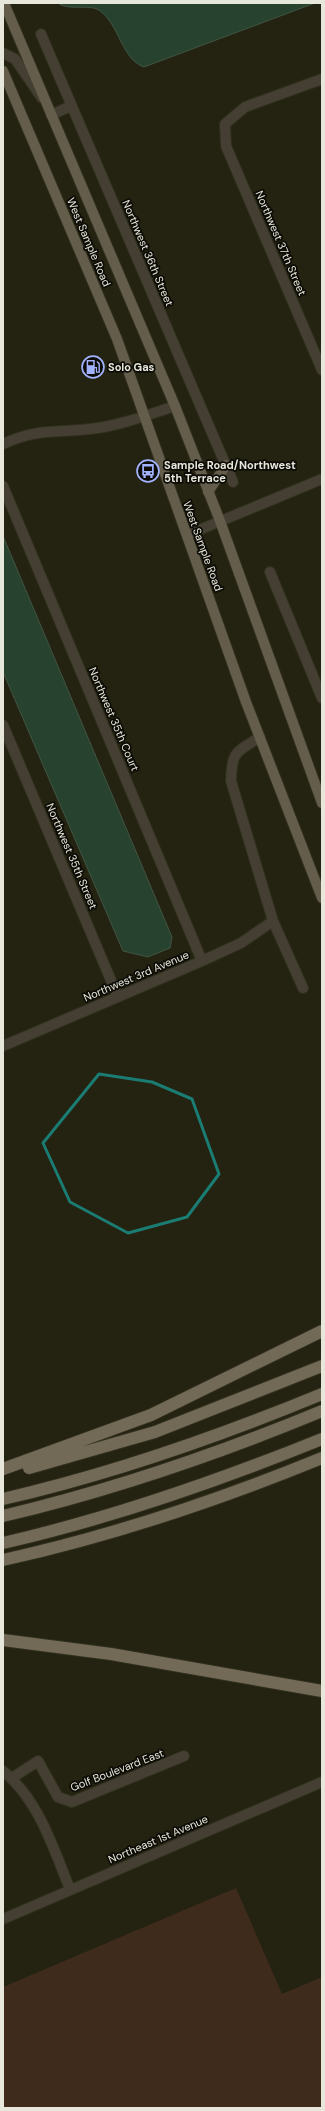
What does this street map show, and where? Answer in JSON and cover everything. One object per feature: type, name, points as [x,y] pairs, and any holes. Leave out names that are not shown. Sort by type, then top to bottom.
[{"type":"highway","points":[[3,1470],[151,1415],[322,1331]]},
{"type":"highway","points":[[3,1470],[16,1472],[154,1432],[322,1366]]},
{"type":"highway","points":[[3,1499],[81,1480],[174,1450],[322,1394]]},
{"type":"highway","points":[[3,1516],[86,1495],[202,1458],[322,1411]]},
{"type":"highway","points":[[3,1543],[82,1523],[186,1491],[258,1466],[322,1439]]},
{"type":"highway","points":[[3,1560],[147,1521],[266,1481],[322,1458]]},
{"type":"highway","points":[[3,1640],[111,1654],[322,1691]]},
{"type":"main road","name":"West Sample Road","points":[[4,3],[175,406],[220,521],[322,803]]},
{"type":"main road","name":"West Sample Road","points":[[3,70],[108,317],[260,737],[322,898]]},
{"type":"main road","points":[[208,492],[226,465]]},
{"type":"street","name":"Northwest 36th Street","points":[[41,34],[233,482]]},
{"type":"street","points":[[3,53],[16,59],[49,111],[71,106]]},
{"type":"street","name":"Northwest 37th Street","points":[[322,79],[245,108],[225,124],[226,146],[322,370]]},
{"type":"street","points":[[3,444],[29,433],[94,429],[145,416],[175,406]]},
{"type":"street","points":[[187,535],[322,480]]},
{"type":"street","name":"Northwest 35th Court","points":[[3,486],[202,961]]},
{"type":"street","points":[[270,572],[322,698]]},
{"type":"street","name":"Northwest 35th Street","points":[[3,725],[118,997]]},
{"type":"street","points":[[260,737],[236,753],[232,763],[231,781],[274,921],[303,988]]},
{"type":"street","name":"Northwest 3rd Avenue","points":[[3,1046],[202,961],[241,943],[274,921]]},
{"type":"street","name":"Golf Boulevard East","points":[[12,1778],[38,1761],[58,1797],[72,1802],[184,1756]]},
{"type":"street","points":[[3,1771],[12,1778],[39,1816],[70,1889]]},
{"type":"street","name":"Northeast 1st Avenue","points":[[3,1918],[322,1782]]},
{"type":"highlighted area","points":[[99,1074],[152,1082],[192,1099],[219,1174],[187,1217],[128,1233],[70,1202],[43,1143]]},
{"type":"shaded area","points":[[236,1888],[282,1994],[322,1977],[322,2108],[3,2108],[3,1987]]},
{"type":"water","points":[[58,3],[315,3],[144,67],[136,63],[130,57],[112,24],[99,10],[95,8],[67,7]]},
{"type":"water","points":[[3,536],[172,937],[170,948],[148,957],[123,951],[3,672]]},
{"type":"place","name":"Solo Gas","points":[[93,367]]},
{"type":"place","name":"Sample Road/Northwest 5th Terrace","points":[[148,471]]}]
